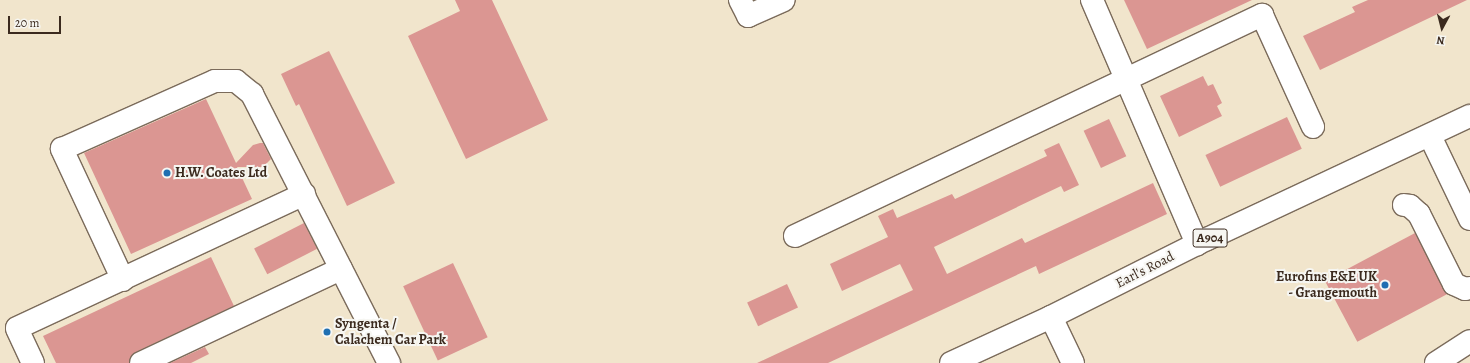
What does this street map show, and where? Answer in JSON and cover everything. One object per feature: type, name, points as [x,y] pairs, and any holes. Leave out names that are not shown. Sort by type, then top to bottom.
[{"type":"main road","points":[[740,0],[748,16],[784,0]]},
{"type":"main road","points":[[1092,0],[1197,244]]},
{"type":"main road","points":[[795,236],[1262,15],[1313,127]]},
{"type":"main road","points":[[123,280],[62,149],[215,81],[236,81],[252,94],[389,363]]},
{"type":"main road","name":"Earl's Road","points":[[951,363],[1051,317],[1197,244],[1470,116]]},
{"type":"main road","points":[[1430,136],[1470,218]]},
{"type":"main road","points":[[33,363],[17,328],[123,280],[304,194]]},
{"type":"main road","points":[[1404,205],[1410,206],[1419,214],[1454,284],[1465,289],[1470,288]]},
{"type":"main road","points":[[141,363],[341,268]]},
{"type":"main road","points":[[1051,317],[1073,363]]},
{"type":"main road","points":[[1436,363],[1470,341]]},
{"type":"building","points":[[455,0],[492,0],[548,120],[466,159],[408,36],[460,11]]},
{"type":"building","points":[[1124,0],[1252,0],[1147,49]]},
{"type":"building","points":[[1368,0],[1467,0],[1320,70],[1303,36],[1355,12],[1352,7]]},
{"type":"building","points":[[329,51],[395,183],[347,206],[299,104],[296,106],[281,74]]},
{"type":"building","points":[[1203,76],[1208,86],[1213,84],[1222,103],[1217,106],[1222,116],[1179,137],[1160,96]]},
{"type":"building","name":"H.W. Coates Ltd","points":[[206,99],[236,163],[253,145],[260,143],[263,143],[271,159],[263,167],[237,167],[252,199],[131,254],[84,153]]},
{"type":"building","points":[[1287,117],[1302,149],[1220,187],[1205,155]]},
{"type":"building","points":[[1109,119],[1126,156],[1101,168],[1084,131]]},
{"type":"building","points":[[1059,143],[1079,185],[1064,192],[1061,186],[934,247],[947,274],[1022,238],[1025,243],[1153,183],[1167,214],[1039,274],[1036,266],[828,363],[757,363],[913,290],[900,264],[842,291],[830,264],[888,237],[878,216],[893,209],[897,218],[952,194],[955,199],[1047,156],[1044,150]]},
{"type":"building","points":[[304,223],[317,249],[267,274],[254,248]]},
{"type":"building","name":"Eurofins E&E UK - Grangemouth","points":[[1415,233],[1447,294],[1357,342],[1325,281]]},
{"type":"building","points":[[211,257],[234,306],[136,352],[129,363],[56,363],[43,336]]},
{"type":"building","points":[[453,263],[488,337],[438,361],[403,286]]},
{"type":"building","points":[[787,284],[798,308],[758,326],[747,303]]},
{"type":"building","points":[[205,347],[209,354],[191,363],[170,363]]},
{"type":"place","name":"H.W. Coates Ltd","points":[[167,173]]},
{"type":"place","name":"Eurofins E&E UK - Grangemouth","points":[[1385,285]]},
{"type":"place","name":"Syngenta / Calachem Car Park","points":[[327,332]]}]
